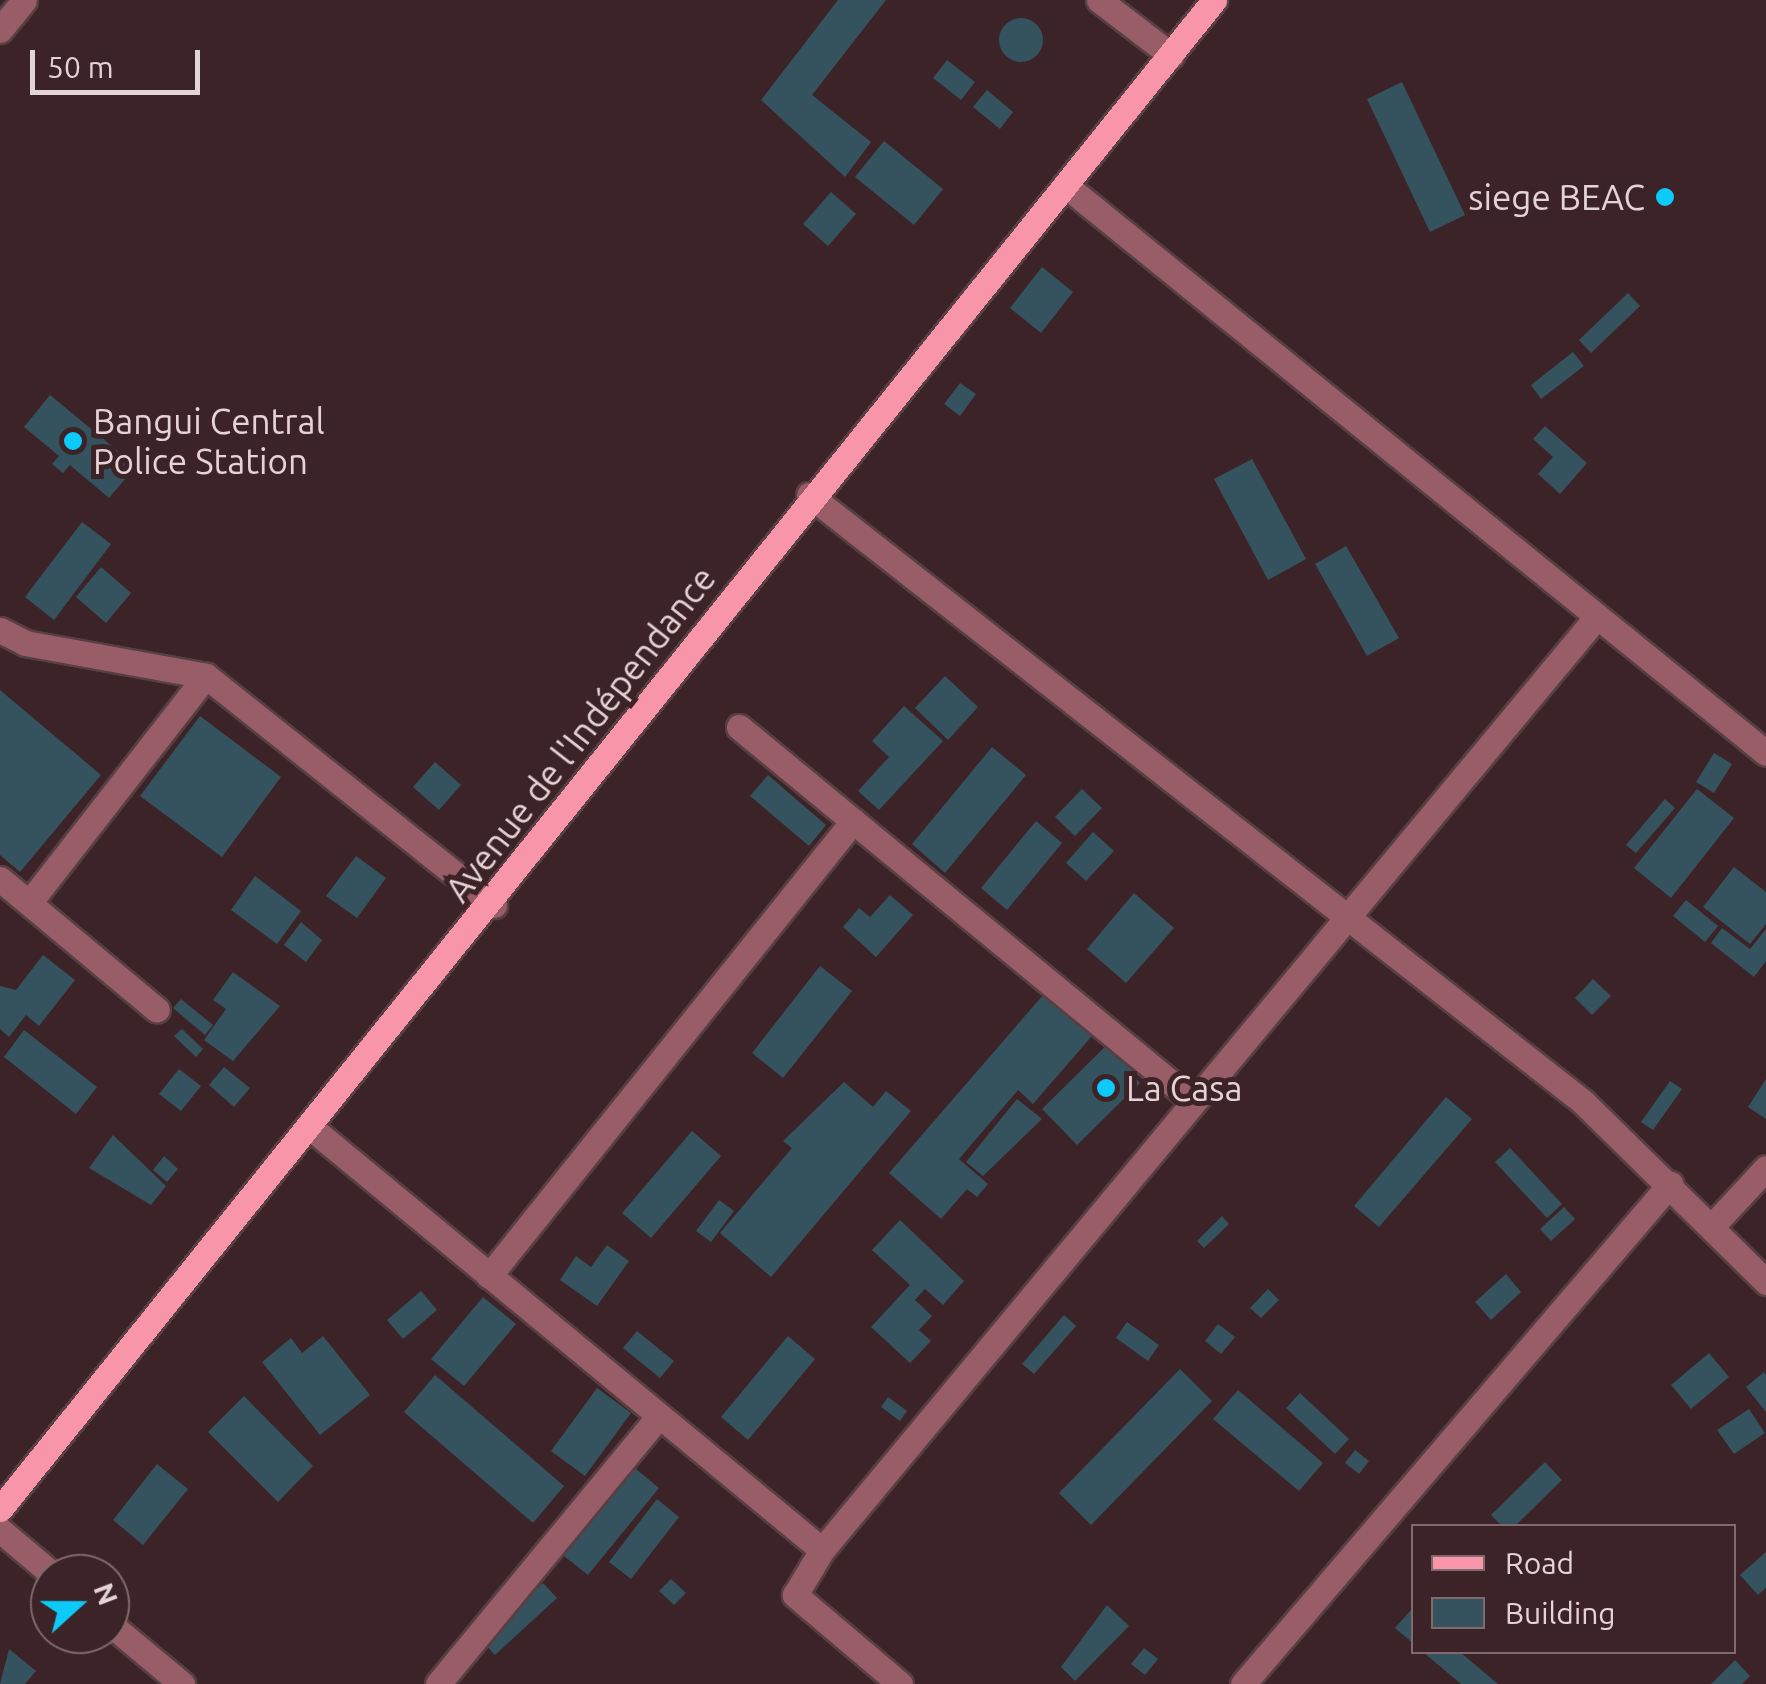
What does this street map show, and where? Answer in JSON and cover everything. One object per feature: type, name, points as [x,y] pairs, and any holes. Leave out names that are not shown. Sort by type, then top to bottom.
[{"type":"main road","name":"Avenue de l'Indépendance","points":[[0,1509],[494,904],[810,495],[1214,0]]},
{"type":"street","points":[[0,30],[24,0]]},
{"type":"street","points":[[1099,0],[1171,55]]},
{"type":"street","points":[[1065,185],[1594,620],[1766,753]]},
{"type":"street","points":[[810,495],[1582,1102],[1714,1224],[1766,1282]]},
{"type":"street","points":[[900,1684],[796,1594],[822,1550],[1344,916],[1594,620]]},
{"type":"street","points":[[0,630],[26,643],[206,676],[494,904]]},
{"type":"street","points":[[29,903],[206,676]]},
{"type":"street","points":[[739,727],[1192,1100]]},
{"type":"street","points":[[488,1276],[852,820]]},
{"type":"street","points":[[0,879],[158,1010]]},
{"type":"street","points":[[310,1127],[656,1420],[822,1550]]},
{"type":"street","points":[[1714,1224],[1766,1168]]},
{"type":"street","points":[[1242,1684],[1670,1184]]},
{"type":"street","points":[[438,1684],[656,1420]]},
{"type":"street","points":[[0,1530],[30,1555]]},
{"type":"street","points":[[130,1641],[182,1684]]},
{"type":"building","points":[[838,0],[886,0],[812,95],[871,142],[845,177],[761,100]]},
{"type":"building","points":[[1021,18],[1037,24],[1043,40],[1037,56],[1021,62],[1005,56],[999,40],[1005,24]]},
{"type":"building","points":[[947,60],[975,82],[961,100],[933,78]]},
{"type":"building","points":[[1402,82],[1465,215],[1430,232],[1367,99]]},
{"type":"building","points":[[987,90],[1013,112],[1000,129],[973,107]]},
{"type":"building","points":[[884,141],[943,189],[914,225],[855,177]]},
{"type":"building","points":[[831,192],[856,214],[828,246],[803,224]]},
{"type":"building","points":[[1042,267],[1073,292],[1041,333],[1010,308]]},
{"type":"building","points":[[1628,293],[1640,306],[1591,353],[1579,340]]},
{"type":"building","points":[[1573,352],[1584,366],[1541,399],[1531,385]]},
{"type":"building","points":[[960,383],[976,394],[960,416],[944,404]]},
{"type":"building","name":"Bangui Central Police Station","points":[[50,395],[136,466],[109,498],[70,465],[63,473],[52,464],[59,456],[24,427]]},
{"type":"building","points":[[1545,426],[1587,463],[1560,494],[1538,474],[1553,457],[1533,439]]},
{"type":"building","points":[[1252,459],[1306,559],[1268,580],[1214,479]]},
{"type":"building","points":[[82,522],[111,544],[54,620],[25,597]]},
{"type":"building","points":[[1346,546],[1399,638],[1367,656],[1315,564]]},
{"type":"building","points":[[101,567],[131,593],[106,623],[76,597]]},
{"type":"building","points":[[945,676],[978,707],[948,740],[915,708]]},
{"type":"building","points":[[0,690],[101,775],[20,872],[0,855]]},
{"type":"building","points":[[904,706],[943,741],[879,810],[858,791],[889,757],[872,741]]},
{"type":"building","points":[[200,716],[281,777],[222,857],[140,796]]},
{"type":"building","points":[[992,747],[1026,775],[945,873],[912,844]]},
{"type":"building","points":[[1714,753],[1732,764],[1714,793],[1696,782]]},
{"type":"building","points":[[435,762],[461,785],[439,810],[413,787]]},
{"type":"building","points":[[768,775],[826,825],[809,846],[750,796]]},
{"type":"building","points":[[1082,789],[1102,808],[1075,836],[1055,817]]},
{"type":"building","points":[[1697,789],[1734,818],[1671,898],[1634,868]]},
{"type":"building","points":[[1665,799],[1675,808],[1636,853],[1626,845]]},
{"type":"building","points":[[1036,821],[1062,843],[1007,910],[981,888]]},
{"type":"building","points":[[1093,832],[1114,851],[1086,881],[1066,863]]},
{"type":"building","points":[[356,856],[386,878],[357,918],[326,896]]},
{"type":"building","points":[[1734,867],[1766,892],[1766,924],[1750,944],[1703,907]]},
{"type":"building","points":[[255,876],[301,911],[277,944],[231,910]]},
{"type":"building","points":[[1134,893],[1174,928],[1126,983],[1087,949]]},
{"type":"building","points":[[890,895],[913,915],[876,957],[843,927],[859,908],[870,917]]},
{"type":"building","points":[[1686,900],[1718,926],[1705,942],[1673,916]]},
{"type":"building","points":[[301,922],[322,940],[306,962],[284,945]]},
{"type":"building","points":[[1722,928],[1750,949],[1766,929],[1766,961],[1754,977],[1711,943]]},
{"type":"building","points":[[43,955],[75,980],[39,1026],[26,1015],[9,1037],[0,1029],[0,986],[16,990]]},
{"type":"building","points":[[820,966],[852,991],[783,1078],[752,1053]]},
{"type":"building","points":[[233,972],[280,1006],[233,1061],[204,1040],[226,1009],[213,1000]]},
{"type":"building","points":[[1593,979],[1611,996],[1592,1015],[1575,998]]},
{"type":"building","points":[[1050,987],[1098,1029],[1033,1104],[1018,1090],[959,1159],[988,1184],[977,1197],[967,1189],[941,1219],[889,1173]]},
{"type":"building","points":[[181,999],[213,1025],[205,1035],[173,1008]]},
{"type":"building","points":[[182,1029],[203,1049],[196,1057],[174,1036]]},
{"type":"building","points":[[24,1030],[97,1087],[76,1114],[4,1057]]},
{"type":"building","points":[[1118,1034],[1144,1062],[1132,1074],[1140,1083],[1077,1145],[1042,1109]]},
{"type":"building","points":[[224,1067],[250,1088],[234,1107],[209,1085]]},
{"type":"building","points":[[179,1069],[201,1086],[181,1111],[159,1094]]},
{"type":"building","points":[[1766,1079],[1766,1119],[1748,1107]]},
{"type":"building","points":[[1670,1081],[1682,1089],[1653,1130],[1641,1122]]},
{"type":"building","points":[[844,1082],[873,1107],[886,1091],[911,1111],[771,1277],[720,1233],[792,1148],[783,1141]]},
{"type":"building","points":[[1446,1097],[1472,1119],[1379,1227],[1354,1206]]},
{"type":"building","points":[[1017,1099],[1042,1119],[983,1176],[966,1162]]},
{"type":"building","points":[[692,1131],[721,1156],[651,1238],[622,1213]]},
{"type":"building","points":[[113,1135],[166,1186],[151,1205],[89,1168]]},
{"type":"building","points":[[1510,1148],[1562,1204],[1547,1218],[1495,1162]]},
{"type":"building","points":[[164,1156],[178,1169],[167,1182],[153,1170]]},
{"type":"building","points":[[719,1200],[734,1211],[711,1242],[696,1231]]},
{"type":"building","points":[[1564,1207],[1575,1219],[1551,1241],[1540,1229]]},
{"type":"building","points":[[1222,1216],[1229,1224],[1204,1248],[1197,1241]]},
{"type":"building","points":[[900,1220],[964,1281],[943,1305],[925,1289],[915,1300],[932,1316],[919,1330],[931,1341],[910,1363],[871,1327],[910,1285],[872,1250]]},
{"type":"building","points":[[607,1245],[629,1261],[597,1306],[560,1280],[576,1256],[591,1267]]},
{"type":"building","points":[[1506,1274],[1521,1292],[1491,1320],[1475,1302]]},
{"type":"building","points":[[1268,1289],[1279,1300],[1261,1318],[1250,1308]]},
{"type":"building","points":[[421,1291],[437,1310],[403,1339],[387,1320]]},
{"type":"building","points":[[483,1297],[516,1324],[464,1386],[431,1359]]},
{"type":"building","points":[[1064,1315],[1076,1326],[1034,1374],[1022,1364]]},
{"type":"building","points":[[1127,1322],[1159,1345],[1148,1361],[1116,1338]]},
{"type":"building","points":[[1218,1324],[1235,1337],[1221,1354],[1205,1341]]},
{"type":"building","points":[[637,1331],[674,1361],[660,1378],[623,1348]]},
{"type":"building","points":[[323,1336],[370,1395],[320,1435],[262,1362],[291,1338],[302,1353]]},
{"type":"building","points":[[788,1336],[815,1359],[748,1440],[721,1417]]},
{"type":"building","points":[[1709,1353],[1729,1377],[1691,1409],[1671,1385]]},
{"type":"building","points":[[1180,1369],[1212,1401],[1091,1525],[1059,1493]]},
{"type":"building","points":[[1764,1372],[1766,1375],[1766,1412],[1746,1387]]},
{"type":"building","points":[[435,1375],[564,1486],[533,1523],[404,1412]]},
{"type":"building","points":[[597,1388],[631,1413],[585,1476],[551,1451]]},
{"type":"building","points":[[1238,1390],[1323,1463],[1299,1491],[1213,1419]]},
{"type":"building","points":[[1300,1393],[1349,1439],[1335,1454],[1286,1408]]},
{"type":"building","points":[[244,1396],[313,1466],[278,1502],[208,1432]]},
{"type":"building","points":[[888,1397],[907,1411],[900,1421],[881,1407]]},
{"type":"building","points":[[1749,1409],[1765,1433],[1734,1454],[1717,1430]]},
{"type":"building","points":[[1355,1450],[1369,1461],[1359,1474],[1345,1463]]},
{"type":"building","points":[[1545,1462],[1562,1480],[1517,1524],[1500,1524],[1491,1515]]},
{"type":"building","points":[[157,1464],[188,1489],[143,1545],[113,1520]]},
{"type":"building","points":[[630,1464],[659,1488],[588,1575],[559,1552]]},
{"type":"building","points":[[657,1499],[679,1517],[631,1579],[609,1562]]},
{"type":"building","points":[[1766,1552],[1766,1588],[1758,1595],[1740,1575]]},
{"type":"building","points":[[671,1579],[686,1593],[674,1605],[659,1591]]},
{"type":"building","points":[[543,1583],[557,1598],[495,1655],[482,1641]]},
{"type":"building","points":[[1107,1605],[1129,1626],[1075,1681],[1061,1667]]},
{"type":"building","points":[[1411,1610],[1411,1641],[1395,1628]]},
{"type":"building","points":[[1144,1648],[1158,1659],[1145,1675],[1131,1664]]},
{"type":"building","points":[[9,1649],[36,1671],[25,1684],[0,1684]]},
{"type":"building","points":[[1425,1654],[1462,1654],[1498,1684],[1461,1684]]},
{"type":"building","points":[[1735,1660],[1750,1676],[1742,1684],[1711,1684]]},
{"type":"place","name":"siege BEAC","points":[[1665,197]]},
{"type":"place","name":"Bangui Central Police Station","points":[[73,441]]},
{"type":"place","name":"La Casa","points":[[1106,1088]]}]
